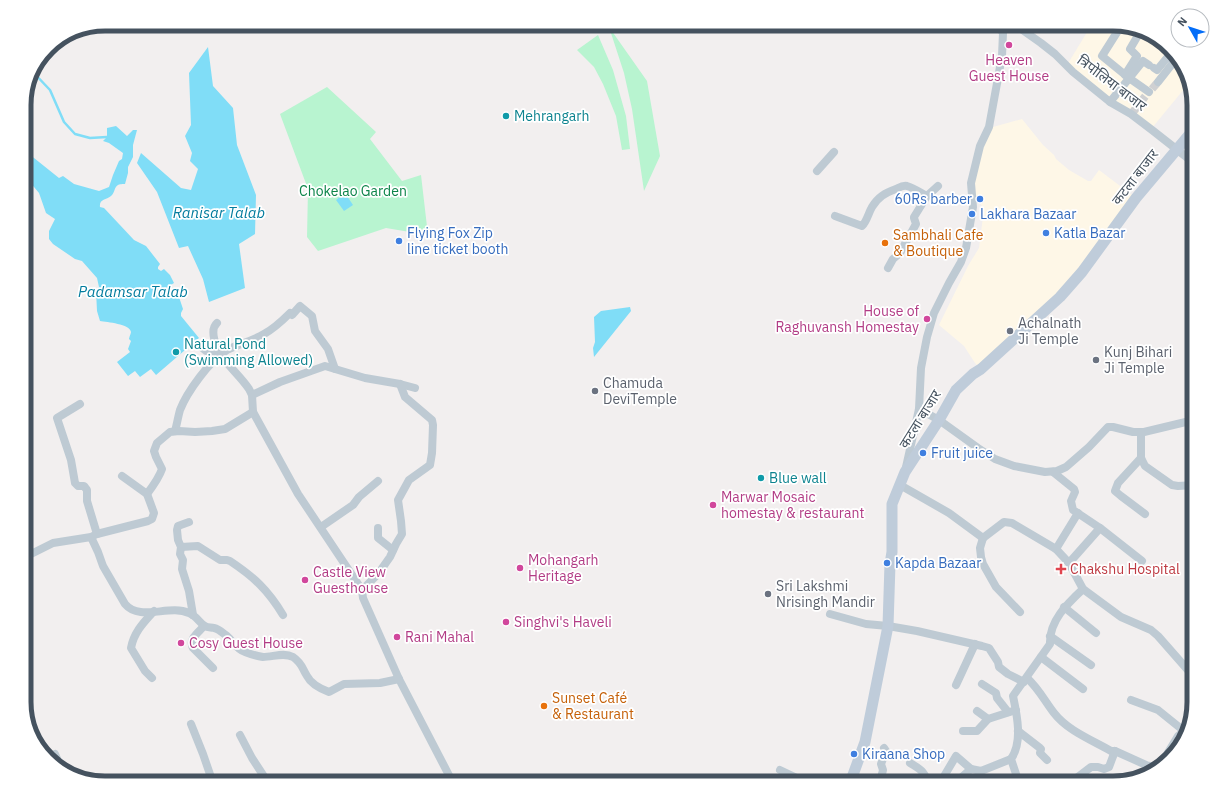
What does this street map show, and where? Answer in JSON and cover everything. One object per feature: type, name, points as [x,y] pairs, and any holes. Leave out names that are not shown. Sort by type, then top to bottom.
[{"type":"street","points":[[905,472],[919,409],[921,368],[932,320],[949,283],[961,262],[966,248],[973,207],[971,183],[980,146],[989,127],[1002,56],[1003,33],[1002,31]]},
{"type":"street","name":"त्रिपोलिया बाजार","points":[[1024,31],[1046,46],[1073,72],[1110,102],[1132,113],[1187,158]]},
{"type":"street","points":[[1117,32],[1102,56],[1149,92]]},
{"type":"street","points":[[1138,36],[1130,50],[1146,63],[1157,70],[1169,56]]},
{"type":"street","points":[[1110,102],[1127,76],[1146,63]]},
{"type":"street","points":[[1158,82],[1173,63]]},
{"type":"street","name":"कटला बाजार","points":[[853,776],[865,742],[888,626],[890,564],[892,552],[892,504],[905,472],[939,420],[956,390],[972,374],[981,369],[1060,297],[1082,272],[1136,198],[1187,137]]},
{"type":"street","points":[[817,170],[834,152]]},
{"type":"street","points":[[835,216],[862,226],[866,222],[875,202],[885,192],[907,186],[927,196]]},
{"type":"street","points":[[888,268],[893,259],[902,250],[916,224],[914,218],[927,196],[938,186]]},
{"type":"street","points":[[175,431],[180,410],[193,388],[201,376],[220,355],[231,348],[263,335],[290,313],[292,315],[300,306],[312,316],[315,331],[328,349],[335,369]]},
{"type":"street","points":[[217,323],[214,327],[213,334],[220,355],[249,389],[252,394],[253,412],[298,494],[362,590],[363,598],[399,679],[449,776]]},
{"type":"street","points":[[201,347],[206,351],[220,355]]},
{"type":"street","points":[[252,394],[323,366],[365,378],[415,388]]},
{"type":"street","points":[[362,590],[378,574],[390,557],[402,534],[398,500],[410,480],[430,465],[432,454],[432,420],[405,397],[400,384]]},
{"type":"street","points":[[80,404],[57,418],[71,460],[75,482],[78,486],[84,486],[87,490],[87,501],[94,536],[103,566],[128,608],[136,611],[151,612],[172,609],[187,612],[193,615],[204,626],[220,631],[240,650],[261,657],[288,655],[295,658],[303,666],[307,676],[315,685],[330,692],[344,684],[380,683],[399,679]]},
{"type":"street","points":[[919,409],[939,420],[995,459],[1014,466],[1046,472],[1057,471],[1070,463],[1108,427],[1141,432],[1187,422]]},
{"type":"street","points":[[147,494],[160,475],[162,468],[154,451],[157,443],[170,432],[225,430],[253,412]]},
{"type":"street","points":[[1141,432],[1140,458],[1145,466],[1172,485],[1187,485]]},
{"type":"street","points":[[1140,458],[1118,483],[1115,491],[1145,514]]},
{"type":"street","points":[[1053,472],[1074,489],[1075,492],[1071,501],[1074,510],[1142,561]]},
{"type":"street","points":[[31,553],[53,543],[94,536],[152,519],[154,513],[147,494],[122,476]]},
{"type":"street","points":[[321,527],[353,505],[359,497],[378,481]]},
{"type":"street","points":[[900,485],[949,513],[983,538]]},
{"type":"street","points":[[1056,549],[1078,513]]},
{"type":"street","points":[[189,522],[180,525],[177,528],[178,540],[181,547],[180,554],[183,560],[182,569],[189,591],[193,615]]},
{"type":"street","points":[[1020,612],[996,587],[983,564],[981,557],[980,548],[983,538],[1004,522],[1012,524],[1056,549],[1069,563],[1083,589],[1121,617],[1151,630],[1187,669]]},
{"type":"street","points":[[378,528],[378,538],[393,550]]},
{"type":"street","points":[[1069,563],[1100,528]]},
{"type":"street","points":[[181,547],[198,546],[220,560],[230,561],[250,575],[266,590],[283,615]]},
{"type":"street","points":[[944,776],[956,756],[971,769],[981,771],[1011,758],[1016,749],[1018,731],[1012,711],[1013,696],[1050,644],[1050,636],[1054,624],[1064,607],[1083,589]]},
{"type":"street","points":[[1064,607],[1096,633]]},
{"type":"street","points":[[152,678],[142,667],[131,648],[133,638],[139,628],[154,611]]},
{"type":"street","points":[[830,614],[866,624],[916,631],[989,648],[999,667],[1008,674],[1025,680],[1037,688],[1054,713],[1063,722],[1088,739],[1111,751],[1115,751],[1148,766]]},
{"type":"street","points":[[204,626],[191,640],[191,644],[193,648],[213,668]]},
{"type":"street","points":[[1050,636],[1091,665]]},
{"type":"street","points":[[956,685],[975,644]]},
{"type":"street","points":[[1041,657],[1083,688]]},
{"type":"street","points":[[982,684],[996,693],[997,698],[1012,711]]},
{"type":"street","points":[[1131,700],[1158,710],[1182,728]]},
{"type":"street","points":[[977,711],[988,720]]},
{"type":"street","points":[[963,731],[977,731],[988,720],[1012,711]]},
{"type":"street","points":[[191,724],[211,776]]},
{"type":"street","points":[[1018,731],[1040,748],[1040,753],[1047,760]]},
{"type":"street","points":[[240,735],[264,776]]},
{"type":"street","points":[[1169,751],[1175,741]]},
{"type":"street","points":[[882,776],[883,770],[881,764],[886,751],[884,748]]},
{"type":"street","points":[[1079,776],[1091,767],[1104,769],[1109,767],[1115,751]]},
{"type":"street","points":[[1011,758],[1017,776]]},
{"type":"street","points":[[910,763],[920,769],[926,776]]},
{"type":"street","points":[[964,776],[971,769]]},
{"type":"street","points":[[780,770],[793,776]]},
{"type":"shaded area","points":[[1088,31],[1122,32],[1141,37],[1162,49],[1174,64],[1185,88],[1152,128],[1110,102],[1067,65]]},
{"type":"shaded area","name":"Katla Bazar","points":[[1022,119],[1043,145],[1069,170],[1088,181],[1091,181],[1099,170],[1136,198],[1095,255],[981,369],[975,363],[964,346],[939,325],[968,266],[979,248],[984,209],[971,190],[989,127]]},
{"type":"green space","points":[[610,31],[612,31],[647,81],[660,156],[644,191],[632,109],[624,73]]},
{"type":"green space","points":[[598,35],[613,70],[626,116],[630,149],[622,150],[616,116],[603,84],[594,67],[577,50]]},
{"type":"green space","name":"Chokelao Garden","points":[[327,87],[376,132],[370,139],[402,181],[421,175],[428,235],[386,228],[318,251],[307,237],[308,189],[280,114]]},
{"type":"water","name":"Ranisar Talab","points":[[208,47],[213,86],[233,108],[237,145],[256,195],[255,234],[239,244],[245,288],[209,302],[203,279],[188,246],[179,248],[157,192],[137,163],[141,153],[181,188],[191,190],[198,169],[190,161],[192,153],[185,136],[191,125],[189,73]]},
{"type":"water","name":"Padamsar Talab","points":[[116,126],[127,136],[133,130],[137,130],[133,145],[133,157],[128,167],[125,184],[119,184],[112,195],[101,202],[100,207],[104,208],[134,240],[146,246],[160,264],[158,269],[161,271],[164,269],[170,275],[174,283],[169,286],[167,292],[171,296],[178,294],[183,309],[181,316],[199,338],[156,375],[151,369],[140,377],[135,371],[128,376],[117,362],[130,352],[128,349],[131,341],[129,339],[131,332],[130,329],[123,325],[100,321],[97,311],[96,291],[99,287],[97,278],[82,261],[75,259],[53,244],[49,239],[49,231],[55,219],[46,213],[39,193],[31,183],[31,156],[59,178],[63,176],[74,184],[99,191],[109,187],[119,161],[122,159],[123,153],[109,143],[103,141],[107,137],[107,128]]},
{"type":"water","points":[[345,193],[353,205],[344,211],[336,200]]},
{"type":"water","points":[[630,307],[631,311],[594,357],[594,317],[601,311]]},
{"type":"waterway","points":[[37,77],[50,90],[64,122],[75,134],[90,138],[107,137]]},
{"type":"tunnel","points":[[1152,89],[1158,82]]},
{"type":"tunnel","points":[[1133,112],[1147,94]]},
{"type":"place","name":"Heaven Guest House","points":[[1009,45]]},
{"type":"place","name":"Mehrangarh","points":[[506,116]]},
{"type":"place","name":"60Rs barber","points":[[980,199]]},
{"type":"place","name":"Lakhara Bazaar","points":[[972,214]]},
{"type":"place","name":"Katla Bazar","points":[[1046,233]]},
{"type":"place","name":"Flying Fox Zip line ticket booth","points":[[399,241]]},
{"type":"place","name":"Sambhali Cafe & Boutique","points":[[885,243]]},
{"type":"place","name":"House of Raghuvansh Homestay","points":[[927,319]]},
{"type":"place","name":"Achalnath Ji Temple","points":[[1010,331]]},
{"type":"place","name":"Natural Pond (Swimming Allowed)","points":[[176,352]]},
{"type":"place","name":"Kunj Bihari Ji Temple","points":[[1096,360]]},
{"type":"place","name":"Chamuda DeviTemple","points":[[595,391]]},
{"type":"place","name":"Fruit juice","points":[[923,453]]},
{"type":"place","name":"Blue wall","points":[[761,478]]},
{"type":"place","name":"Marwar Mosaic homestay & restaurant","points":[[713,505]]},
{"type":"place","name":"Kapda Bazaar","points":[[887,563]]},
{"type":"place","name":"Mohangarh Heritage","points":[[520,568]]},
{"type":"place","name":"Chakshu Hospital","points":[[1061,569]]},
{"type":"place","name":"Castle View Guesthouse","points":[[305,580]]},
{"type":"place","name":"Sri Lakshmi Nrisingh Mandir","points":[[768,594]]},
{"type":"place","name":"Singhvi's Haveli","points":[[506,622]]},
{"type":"place","name":"Rani Mahal","points":[[397,637]]},
{"type":"place","name":"Cosy Guest House","points":[[181,643]]},
{"type":"place","name":"Sunset Café & Restaurant","points":[[544,706]]},
{"type":"place","name":"Kiraana Shop","points":[[854,754]]}]
